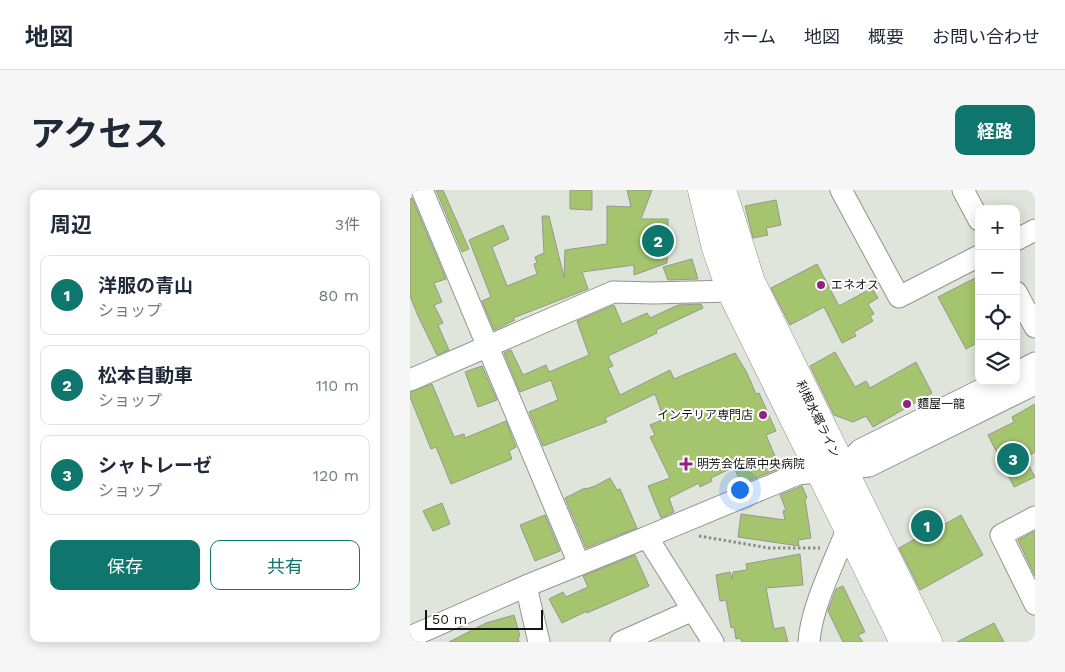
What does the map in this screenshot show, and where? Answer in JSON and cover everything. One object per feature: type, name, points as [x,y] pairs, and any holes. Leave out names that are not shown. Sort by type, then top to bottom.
[{"type":"highway","name":"利根水郷ライン","points":[[702,190],[716,248],[731,291],[928,642]]},
{"type":"highway","name":"利根水郷ライン","points":[[722,190],[751,282],[832,470],[844,538],[904,642]]},
{"type":"street","points":[[422,190],[579,564]]},
{"type":"street","points":[[841,190],[899,297],[975,258]]},
{"type":"street","points":[[963,190],[975,212]]},
{"type":"street","points":[[1020,238],[1035,230]]},
{"type":"street","points":[[410,380],[612,292],[731,291]]},
{"type":"street","points":[[1018,295],[1035,327]]},
{"type":"street","points":[[1020,370],[1035,363]]},
{"type":"street","points":[[410,636],[798,474],[869,466],[1035,384]]},
{"type":"street","points":[[832,470],[860,450],[991,385]]},
{"type":"street","points":[[1035,517],[1001,535],[1035,604]]},
{"type":"street","points":[[647,537],[713,642]]},
{"type":"street","points":[[809,642],[810,630],[822,594],[844,538]]},
{"type":"street","points":[[526,586],[539,642]]},
{"type":"street","points":[[620,642],[693,610]]},
{"type":"path","points":[[672,527],[692,534],[769,548],[844,538]]},
{"type":"building","points":[[436,190],[443,190],[469,249],[462,252]]},
{"type":"building","points":[[570,190],[592,190],[592,210],[570,209]]},
{"type":"building","points":[[627,190],[652,190],[641,219],[668,219],[667,263],[634,275],[634,265],[582,272],[588,289],[513,318],[515,320],[494,330],[482,301],[491,297],[469,240],[503,225],[509,239],[492,247],[507,286],[537,274],[534,264],[537,263],[535,257],[544,253],[542,216],[549,216],[564,277],[565,250],[607,244],[607,206],[631,207]]},
{"type":"building","points":[[412,198],[446,279],[434,283],[442,302],[434,305],[443,323],[438,325],[449,350],[437,355],[410,296],[410,199]]},
{"type":"building","points":[[776,200],[781,225],[766,228],[768,235],[753,238],[745,206]]},
{"type":"building","points":[[692,259],[698,279],[668,280],[663,267]]},
{"type":"building","points":[[817,264],[839,306],[872,288],[878,298],[868,304],[874,314],[870,316],[873,321],[854,332],[856,336],[842,343],[824,307],[790,325],[771,288]]},
{"type":"building","points":[[975,278],[975,344],[966,349],[938,297]]},
{"type":"building","points":[[701,304],[703,308],[656,330],[657,333],[608,356],[613,366],[608,368],[620,395],[670,370],[674,379],[735,353],[747,373],[756,394],[759,393],[776,431],[766,435],[780,468],[741,484],[734,467],[711,478],[712,481],[700,487],[699,483],[669,498],[674,512],[661,518],[648,486],[670,478],[650,437],[655,435],[650,425],[664,419],[655,394],[605,418],[607,422],[543,446],[529,412],[558,400],[551,380],[520,392],[504,353],[511,350],[523,375],[546,365],[549,372],[589,355],[577,321],[614,305],[622,324],[647,313],[650,318],[678,305]]},
{"type":"building","points":[[835,352],[855,387],[866,381],[870,388],[916,362],[932,393],[873,427],[866,416],[853,422],[834,415],[810,366]]},
{"type":"building","points":[[482,366],[497,400],[478,407],[465,372]]},
{"type":"building","points":[[432,384],[454,437],[464,434],[465,438],[506,421],[516,447],[509,451],[512,459],[451,484],[436,447],[431,449],[410,397],[410,392]]},
{"type":"building","points":[[1035,404],[1035,452],[1025,458],[1035,477],[1014,487],[988,435],[1014,422],[1012,417]]},
{"type":"building","points":[[610,478],[617,490],[620,489],[637,528],[586,548],[565,498]]},
{"type":"building","points":[[802,486],[807,498],[805,499],[811,538],[798,540],[799,546],[738,537],[741,514],[785,520],[783,511],[786,510],[780,495]]},
{"type":"building","points":[[442,503],[450,524],[433,531],[423,511]]},
{"type":"building","points":[[545,515],[560,551],[535,561],[520,525]]},
{"type":"building","points":[[961,515],[983,555],[920,590],[899,548],[922,535],[916,525],[932,516],[938,528]]},
{"type":"building","points":[[1035,531],[1035,576],[1018,540]]},
{"type":"building","points":[[800,554],[803,585],[766,588],[774,629],[784,627],[788,642],[742,642],[740,638],[736,639],[734,627],[731,628],[726,600],[720,601],[716,575],[730,572],[732,579],[733,572],[747,570],[746,564]]},
{"type":"building","points":[[635,555],[649,586],[562,623],[549,599],[563,592],[566,597],[588,587],[583,576]]},
{"type":"building","points":[[843,586],[865,632],[858,635],[863,642],[843,642],[828,611],[836,589]]},
{"type":"building","points":[[514,615],[520,636],[518,637],[519,642],[449,642],[486,623]]},
{"type":"building","points":[[994,623],[1004,642],[957,642]]},
{"type":"place","name":"松本自動車","points":[[658,241]]},
{"type":"place","name":"エネオス","points":[[821,285]]},
{"type":"place","name":"麵屋一龍","points":[[907,404]]},
{"type":"place","name":"インテリア専門店","points":[[763,415]]},
{"type":"place","name":"シャトレーゼ","points":[[1013,459]]},
{"type":"place","name":"明芳会佐原中央病院","points":[[686,464]]},
{"type":"place","name":"洋服の青山","points":[[927,526]]}]
